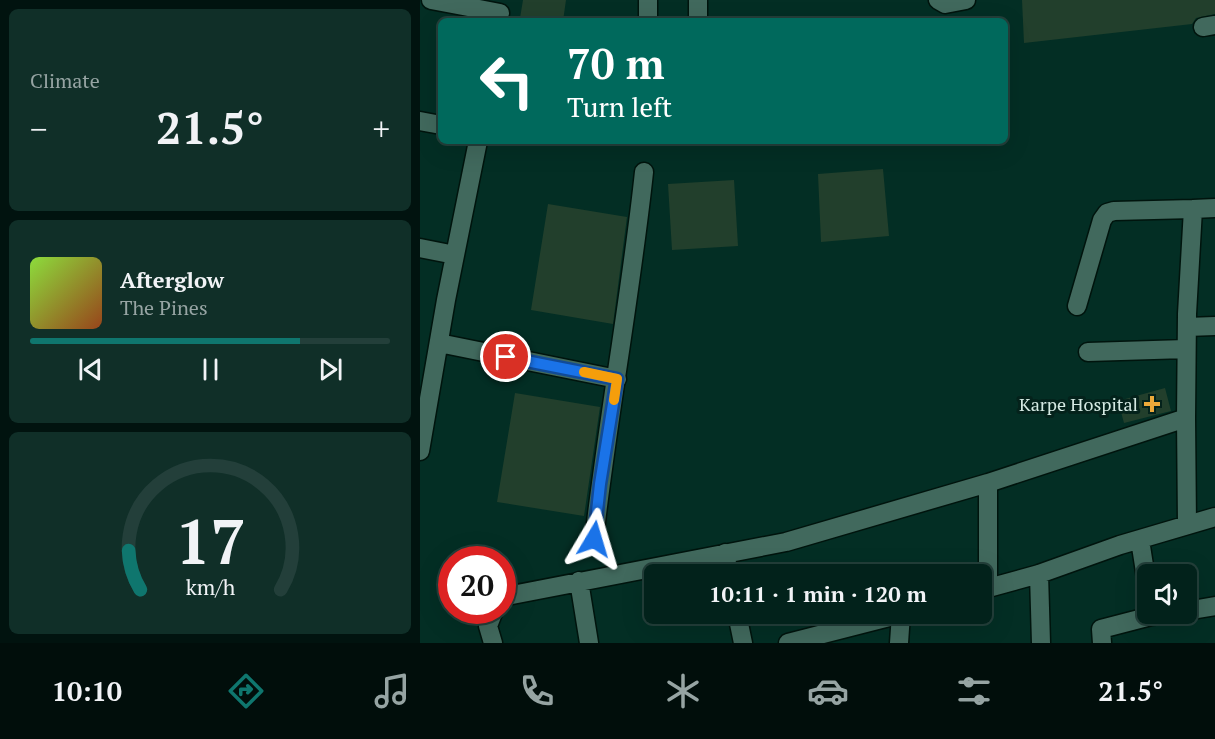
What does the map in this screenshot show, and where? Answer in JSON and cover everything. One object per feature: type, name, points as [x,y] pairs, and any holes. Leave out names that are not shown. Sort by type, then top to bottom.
[{"type":"street","points":[[431,0],[500,11]]},
{"type":"street","points":[[648,0],[648,18]]},
{"type":"street","points":[[698,0],[698,18]]},
{"type":"street","points":[[938,0],[945,4],[966,0]]},
{"type":"street","points":[[420,121],[438,124]]},
{"type":"street","points":[[420,451],[423,415],[477,144]]},
{"type":"street","points":[[594,539],[644,172]]},
{"type":"street","points":[[1077,306],[1102,220],[1107,213],[1215,208]]},
{"type":"street","points":[[1187,525],[1186,327],[1193,209]]},
{"type":"street","points":[[420,248],[456,255]]},
{"type":"street","points":[[1186,327],[1215,326]]},
{"type":"street","points":[[439,343],[617,379]]},
{"type":"street","points":[[1088,352],[1186,349]]},
{"type":"street","points":[[516,594],[786,542],[988,483],[1186,418]]},
{"type":"street","points":[[985,564],[988,483]]},
{"type":"street","points":[[992,587],[1039,574],[1120,545],[1215,517]]},
{"type":"street","points":[[1140,540],[1144,564]]},
{"type":"street","points":[[725,553],[727,564]]},
{"type":"street","points":[[1039,574],[1041,643]]},
{"type":"street","points":[[579,581],[590,643]]},
{"type":"street","points":[[1197,609],[1215,606]]},
{"type":"street","points":[[1102,643],[1101,629],[1137,619]]},
{"type":"street","points":[[489,624],[493,643]]},
{"type":"street","points":[[739,624],[743,643]]},
{"type":"street","points":[[788,643],[839,637],[874,624]]},
{"type":"street","points":[[899,643],[900,624]]},
{"type":"building","points":[[523,0],[566,0],[563,18],[520,18]]},
{"type":"building","points":[[1022,0],[1215,0],[1215,14],[1196,18],[1192,24],[1024,43]]},
{"type":"building","points":[[883,169],[889,236],[821,242],[818,174]]},
{"type":"building","points":[[734,180],[738,246],[672,250],[668,184]]},
{"type":"building","points":[[548,204],[627,217],[613,324],[531,310]]},
{"type":"building","points":[[1165,388],[1171,411],[1124,423],[1118,401]]},
{"type":"building","points":[[515,393],[600,407],[584,516],[497,502]]},
{"type":"slow traffic","points":[[584,372],[617,379],[614,400]]},
{"type":"place","name":"Karpe Hospital","points":[[1152,404]]},
{"type":"route","points":[[506,357],[617,379],[600,484],[594,539]]}]
